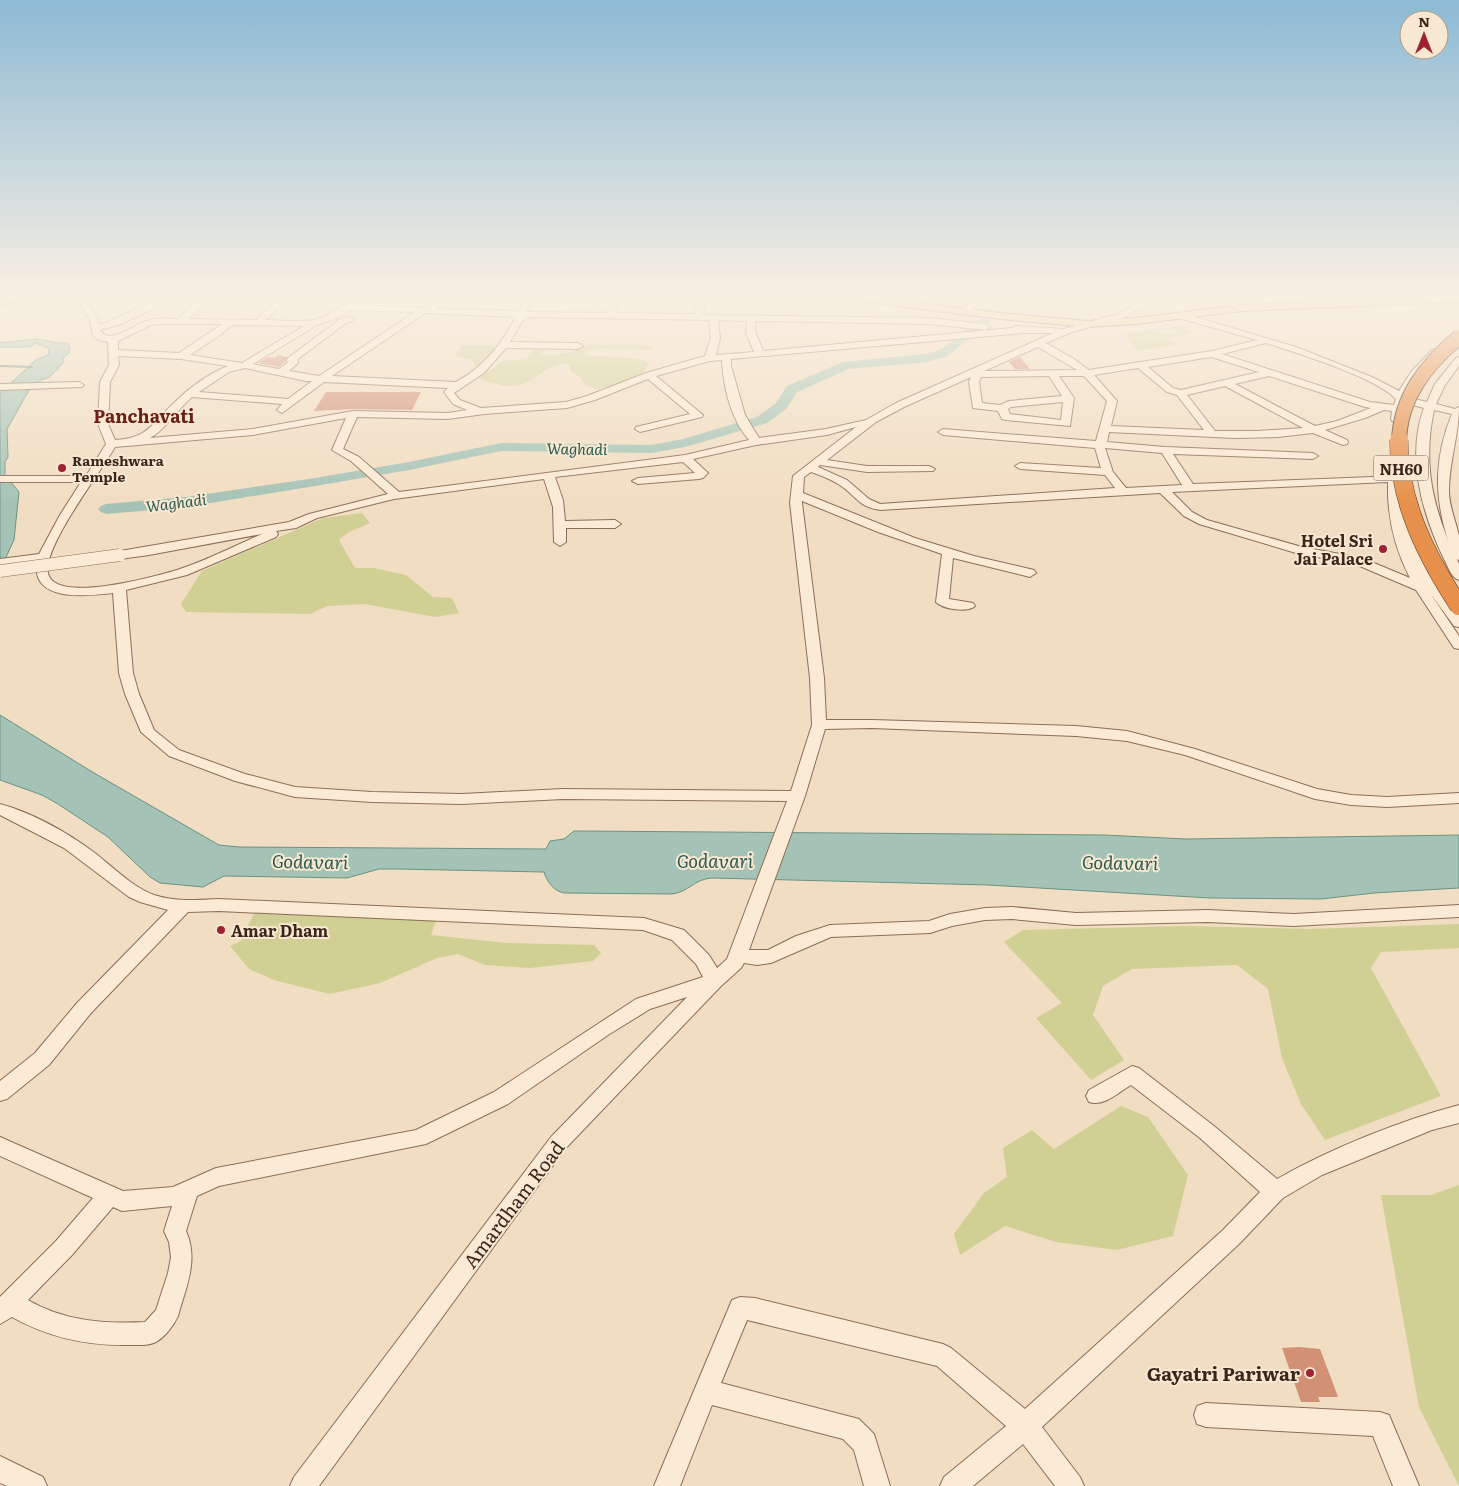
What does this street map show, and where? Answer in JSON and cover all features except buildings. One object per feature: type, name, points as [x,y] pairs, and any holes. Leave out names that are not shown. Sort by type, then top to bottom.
[{"type":"highway","name":"NH60","points":[[1429,365],[1412,390],[1404,407],[1399,453],[1410,511],[1431,561],[1459,606]]},
{"type":"highway","name":"NH60","points":[[1442,365],[1416,407],[1411,439],[1412,474],[1420,513],[1435,547],[1459,588]]},
{"type":"street","points":[[111,444],[103,424],[101,384],[114,365]]},
{"type":"street","points":[[135,441],[154,431],[170,412],[191,394],[223,372],[241,365]]},
{"type":"street","points":[[244,365],[321,379],[456,385],[464,383],[482,371],[486,365]]},
{"type":"street","points":[[281,373],[290,365]]},
{"type":"street","points":[[282,410],[290,402],[342,365]]},
{"type":"street","points":[[111,444],[253,432],[353,414],[441,416],[567,405],[591,398],[649,375],[683,365]]},
{"type":"street","points":[[726,365],[736,403],[753,440]]},
{"type":"street","points":[[111,444],[90,479],[62,519],[43,557],[42,576],[46,583],[62,589],[80,591],[119,588],[183,572],[238,550],[313,516],[394,496],[685,458],[753,440],[827,432],[872,420],[946,389],[992,365]]},
{"type":"street","points":[[1079,365],[1089,373],[1112,400],[1100,448],[1108,472],[1123,492]]},
{"type":"street","points":[[973,374],[1089,373],[1144,365]]},
{"type":"street","points":[[1247,365],[1369,405],[1382,407]]},
{"type":"street","points":[[1338,365],[1398,394],[1399,404],[1393,447],[1393,514],[1403,551],[1420,588],[1459,645]]},
{"type":"street","points":[[1399,404],[1415,371],[1421,365]]},
{"type":"street","points":[[1454,365],[1435,390],[1422,436],[1423,470],[1431,514],[1444,550],[1459,576]]},
{"type":"street","points":[[1140,366],[1170,390],[1181,394],[1212,434]]},
{"type":"street","points":[[1181,394],[1271,373]]},
{"type":"street","points":[[973,374],[972,405],[1002,408],[1009,404],[1069,398]]},
{"type":"street","points":[[1002,408],[1006,417],[1016,420],[1066,424],[1069,398],[1067,392],[1051,374]]},
{"type":"street","points":[[640,429],[698,414],[649,375]]},
{"type":"street","points":[[1227,383],[1315,430],[1343,442]]},
{"type":"street","points":[[3,387],[79,385]]},
{"type":"street","points":[[456,385],[449,392],[450,397],[457,403],[484,411]]},
{"type":"street","points":[[191,394],[290,402]]},
{"type":"street","points":[[1105,429],[1288,435],[1352,421],[1382,407],[1399,404],[1429,406],[1458,412],[1450,436],[1449,474],[1444,504],[1457,543],[1459,556]]},
{"type":"street","points":[[353,414],[337,450],[355,459],[393,492],[394,496]]},
{"type":"street","points":[[872,420],[799,476],[796,494],[854,520],[948,552],[989,565],[1030,572]]},
{"type":"street","points":[[1013,437],[1016,420]]},
{"type":"street","points":[[943,432],[1101,446],[1313,456]]},
{"type":"street","points":[[1165,450],[1190,488]]},
{"type":"street","points":[[638,481],[699,476],[702,474],[685,458]]},
{"type":"street","points":[[814,465],[850,487],[861,500],[870,506],[880,507],[1164,489],[1394,478]]},
{"type":"street","points":[[814,465],[866,469],[930,469]]},
{"type":"street","points":[[1020,466],[1108,472]]},
{"type":"street","points":[[548,475],[557,491],[559,500],[560,542]]},
{"type":"street","points":[[1394,478],[1407,529],[1426,578],[1459,623]]},
{"type":"street","points":[[0,479],[90,479]]},
{"type":"street","points":[[1164,489],[1188,514],[1204,522],[1300,550],[1358,561],[1420,588]]},
{"type":"street","name":"Amardham Road","points":[[303,1486],[558,1143],[714,981],[735,963],[797,796],[819,725],[817,678],[796,494]]},
{"type":"street","points":[[560,525],[615,524]]},
{"type":"street","points":[[2,565],[149,551],[292,525]]},
{"type":"street","points":[[948,552],[942,602],[968,606]]},
{"type":"street","points":[[2,565],[43,557]]},
{"type":"street","points":[[119,588],[126,672],[132,694],[148,732],[174,753],[240,778],[295,792],[372,797],[462,799],[564,794],[797,796]]},
{"type":"street","points":[[819,725],[872,724],[1076,731],[1127,736],[1190,752],[1316,794],[1351,800],[1387,802],[1459,798]]},
{"type":"street","points":[[0,809],[19,817],[79,850],[114,879],[138,895],[158,902],[183,906],[219,905],[644,924],[678,935],[703,960],[714,981],[643,1004],[601,1030],[501,1098],[419,1138],[216,1177],[175,1196],[122,1201],[0,1146]]},
{"type":"street","points":[[0,1093],[42,1058],[84,1008],[183,906]]},
{"type":"street","points":[[740,948],[757,958],[771,956],[802,941],[830,931],[930,927],[950,920],[985,914],[1012,913],[1076,919],[1208,916],[1294,920],[1459,911]]},
{"type":"street","points":[[1096,1096],[1132,1074],[1207,1132],[1275,1191]]},
{"type":"street","points":[[953,1486],[1026,1426],[1231,1237],[1275,1191],[1315,1168],[1429,1122],[1459,1114]]},
{"type":"street","points":[[109,1196],[64,1248],[5,1308],[44,1321],[87,1332],[150,1333],[166,1316],[179,1273],[182,1257],[180,1242],[175,1231],[188,1190]]},
{"type":"street","points":[[667,1486],[740,1308],[755,1309],[943,1356],[1026,1426],[1071,1486]]},
{"type":"street","points":[[705,1391],[850,1428],[865,1443],[877,1486]]},
{"type":"street","points":[[1206,1415],[1380,1424],[1406,1486]]},
{"type":"street","points":[[0,1469],[34,1486]]},
{"type":"green space","points":[[497,365],[559,365],[517,386],[487,382],[480,377]]},
{"type":"green space","points":[[570,365],[648,365],[639,378],[597,389],[586,385],[580,377],[570,371]]},
{"type":"green space","points":[[362,513],[370,523],[349,532],[339,540],[355,568],[373,568],[406,575],[433,597],[452,598],[459,613],[435,617],[364,604],[327,606],[310,614],[186,612],[181,604],[202,571],[323,518]]},
{"type":"green space","points":[[256,909],[436,920],[431,935],[507,943],[594,945],[601,953],[593,961],[530,968],[485,965],[458,954],[437,958],[380,983],[330,994],[274,980],[249,969],[230,946],[241,941]]},
{"type":"green space","points":[[1459,924],[1459,948],[1381,952],[1371,968],[1441,1096],[1325,1140],[1301,1104],[1282,1058],[1268,989],[1237,965],[1132,969],[1103,986],[1093,1015],[1124,1060],[1091,1080],[1036,1018],[1062,1003],[1004,942],[1023,930],[1185,926],[1310,929]]},
{"type":"green space","points":[[1121,1106],[1148,1117],[1188,1175],[1173,1236],[1117,1250],[1056,1242],[1005,1226],[960,1255],[954,1234],[984,1193],[1007,1177],[1003,1148],[1032,1130],[1054,1149]]},
{"type":"green space","points":[[1459,1185],[1459,1486],[1419,1407],[1381,1195],[1431,1195]]},
{"type":"water","points":[[30,365],[61,365],[50,377],[41,380],[29,390],[7,429],[8,457],[5,462],[5,475],[19,492],[14,540],[0,570],[0,393]]},
{"type":"water","name":"Godavari","points":[[0,715],[94,773],[219,845],[239,847],[546,849],[550,841],[564,839],[574,831],[1104,835],[1186,839],[1459,835],[1459,888],[1374,893],[1321,899],[1210,898],[988,885],[712,878],[672,894],[564,893],[551,886],[544,872],[397,869],[379,869],[347,878],[224,876],[203,887],[160,883],[150,877],[108,837],[58,804],[42,795],[0,780]]},
{"type":"waterway","name":"Waghadi","points":[[106,509],[186,502],[315,482],[409,466],[501,447],[651,449],[685,443],[762,420],[781,406],[792,389],[846,365]]},
{"type":"waterway","points":[[0,366],[32,367]]},
{"type":"place","name":"Rameshwara Temple","points":[[62,468]]},
{"type":"place","name":"Hotel Sri Jai Palace","points":[[1383,549]]},
{"type":"place","name":"Amar Dham","points":[[221,930]]},
{"type":"place","name":"Gayatri Pariwar","points":[[1310,1373]]},
{"type":"district","name":"Panchavati","points":[[144,415]]}]
